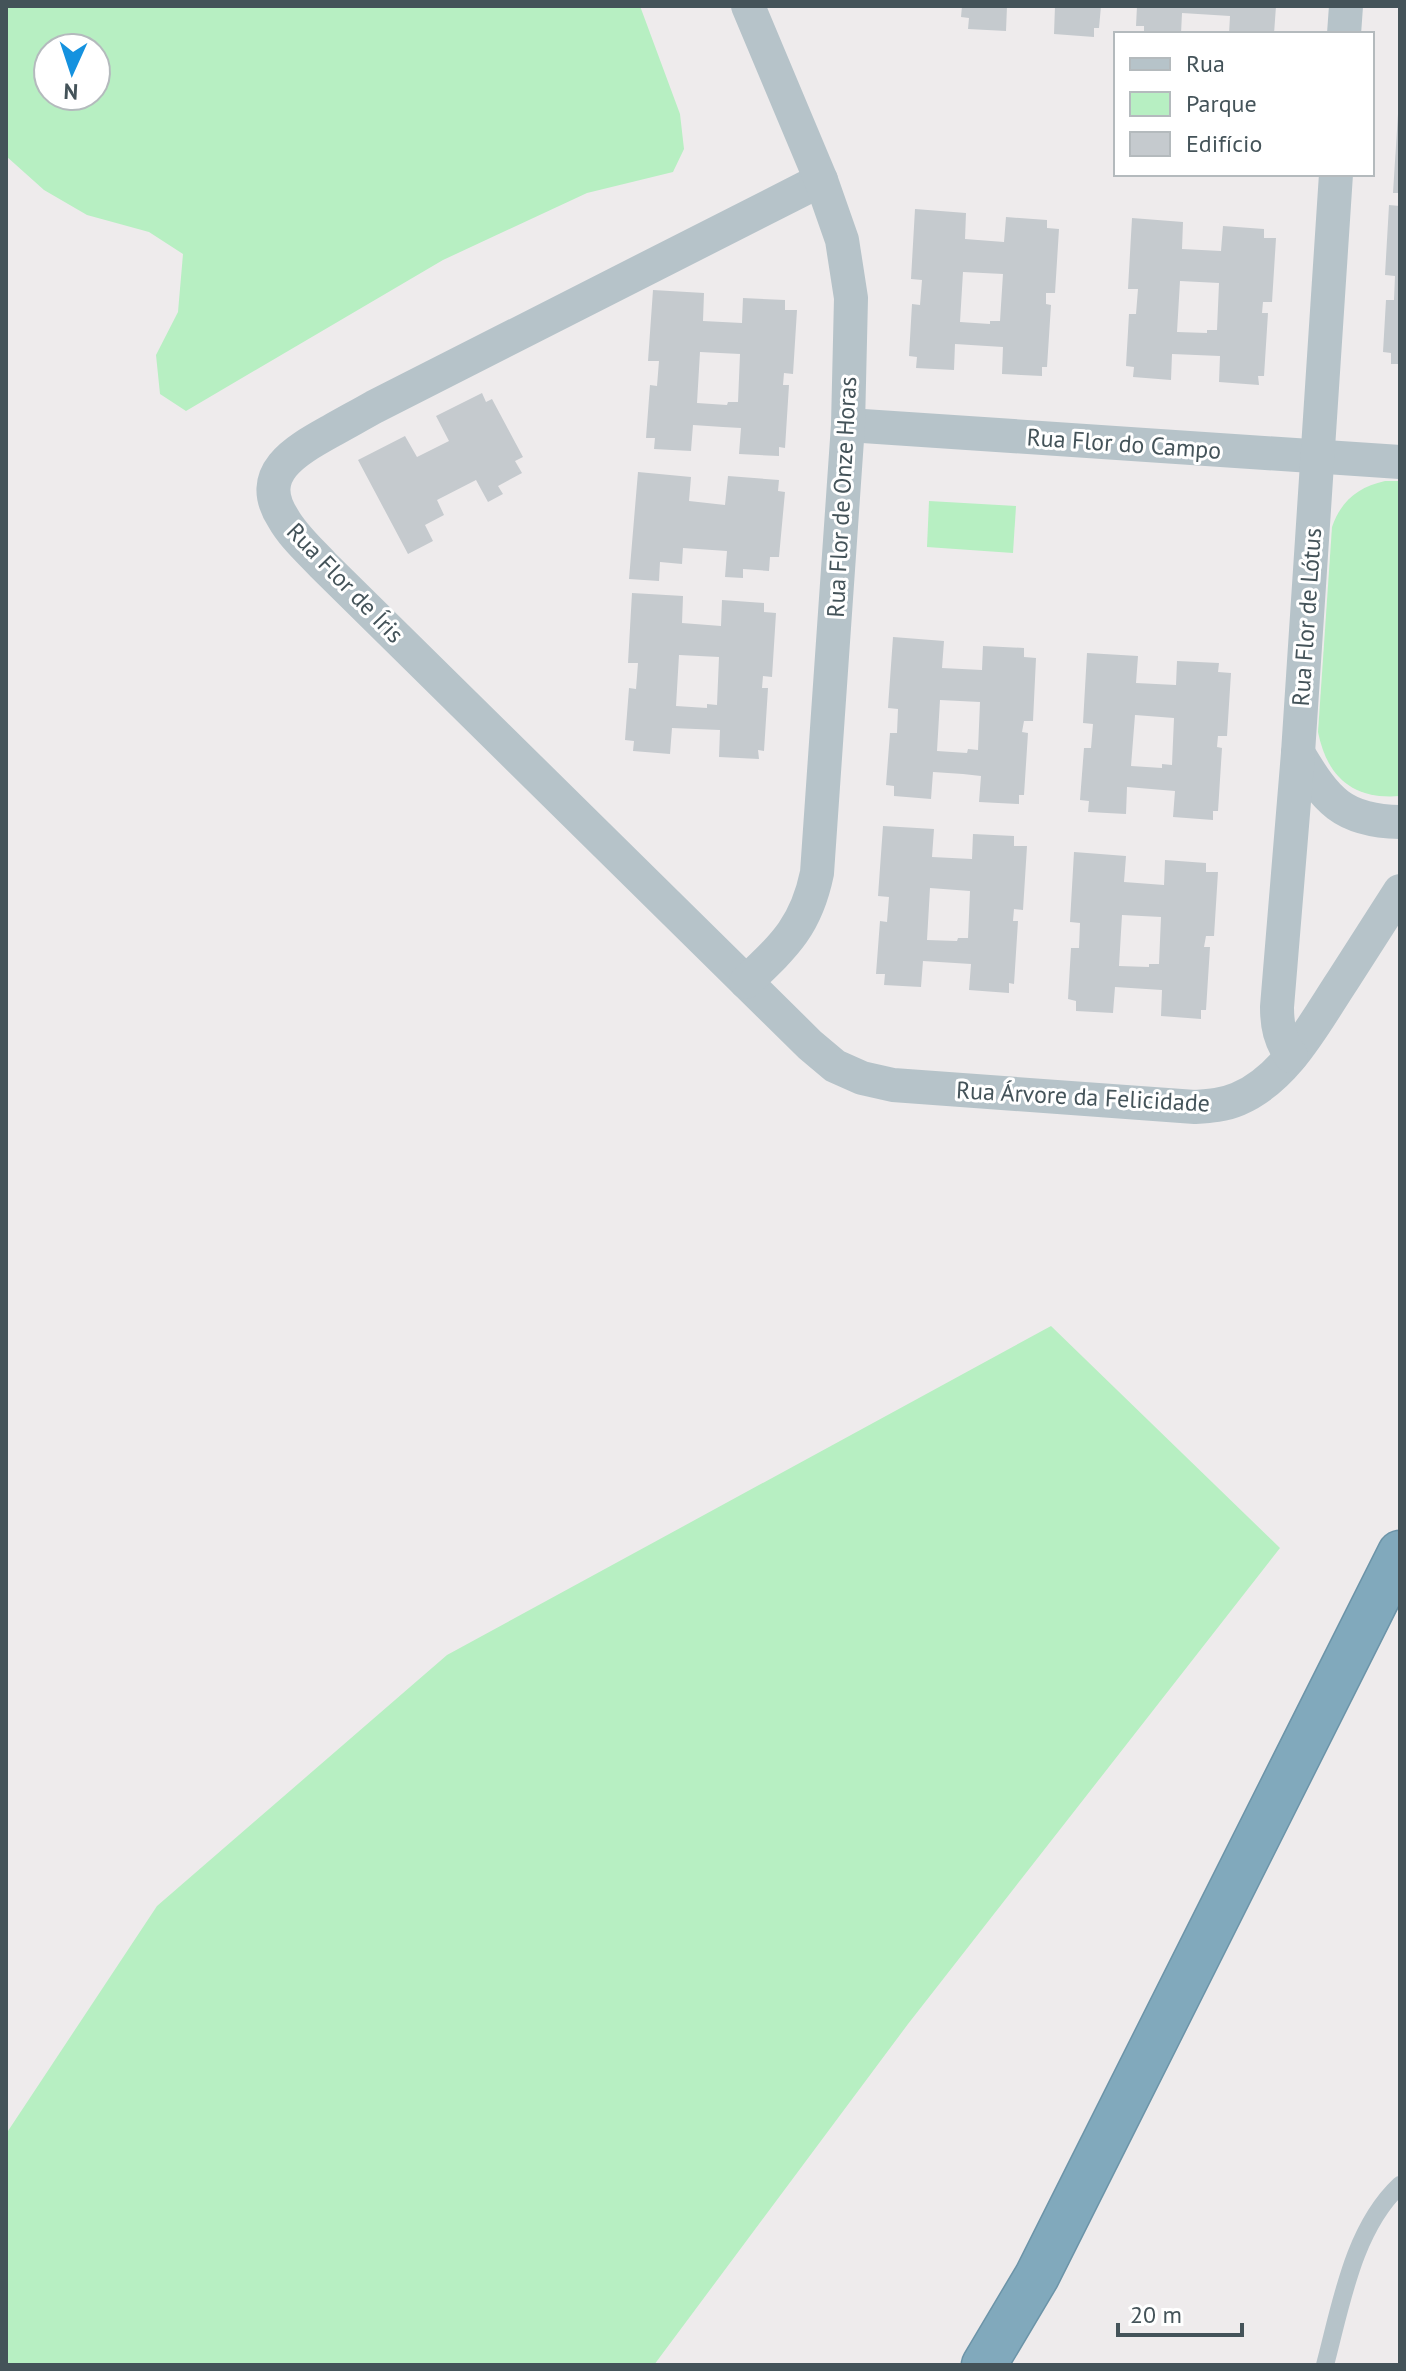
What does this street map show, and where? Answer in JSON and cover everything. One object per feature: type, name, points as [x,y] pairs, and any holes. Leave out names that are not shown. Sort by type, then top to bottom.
[{"type":"highway","points":[[984,2365],[1045,2262],[1400,1553]]},
{"type":"street","name":"Rua Flor de Onze Horas","points":[[746,982],[798,926],[810,903],[817,873],[848,425],[851,298],[842,240],[821,180],[748,6]]},
{"type":"street","points":[[1344,32],[1346,6]]},
{"type":"street","name":"Rua Flor de Lótus","points":[[1291,1056],[1283,1044],[1277,1024],[1277,1007],[1298,753],[1336,176]]},
{"type":"street","name":"Rua Flor de Íris","points":[[746,982],[323,565],[281,516],[274,490],[276,475],[283,463],[309,442],[821,180]]},
{"type":"street","name":"Rua Flor do Campo","points":[[848,425],[1400,462]]},
{"type":"street","points":[[1298,753],[1324,794],[1339,807],[1356,816],[1400,822]]},
{"type":"street","name":"Rua Árvore da Felicidade","points":[[746,982],[835,1066],[862,1078],[893,1085],[1195,1107],[1219,1105],[1253,1091],[1273,1076],[1291,1056],[1400,891]]},
{"type":"lane","points":[[1327,2364],[1359,2246],[1369,2223],[1400,2185]]},
{"type":"green space","points":[[6,6],[640,6],[680,114],[684,149],[673,172],[587,193],[443,260],[186,411],[160,394],[156,355],[178,312],[183,254],[149,232],[87,215],[44,190],[6,156]]},
{"type":"green space","points":[[1385,481],[1400,481],[1400,796],[1369,794],[1345,782],[1328,762],[1318,732],[1332,527],[1340,510],[1352,496]]},
{"type":"green space","points":[[929,501],[1016,506],[1013,553],[927,547]]},
{"type":"green space","points":[[1051,1326],[1280,1548],[908,2024],[654,2365],[6,2365],[6,2134],[157,1906],[447,1655]]},
{"type":"building","points":[[962,6],[1007,6],[1006,31],[968,29],[969,18],[961,17]]},
{"type":"building","points":[[1055,6],[1101,6],[1099,28],[1094,28],[1094,37],[1054,34]]},
{"type":"building","points":[[1137,6],[1276,6],[1274,32],[1229,32],[1230,16],[1182,13],[1181,32],[1144,32],[1144,26],[1136,26]]},
{"type":"building","points":[[1398,114],[1400,193],[1393,193]]},
{"type":"building","points":[[1389,205],[1400,206],[1400,364],[1391,364],[1391,353],[1383,352],[1386,300],[1394,300],[1395,276],[1385,275]]},
{"type":"building","points":[[915,209],[966,213],[965,239],[1004,242],[1006,217],[1047,220],[1047,228],[1059,229],[1055,293],[1046,293],[1046,304],[1051,305],[1047,367],[1042,367],[1042,376],[1002,374],[1003,347],[955,344],[954,370],[916,368],[917,357],[909,356],[912,304],[920,305],[922,280],[911,279]],"holes":[[[963,272],[1003,274],[1000,321],[990,321],[990,324],[960,322]]]},
{"type":"building","points":[[1132,218],[1183,222],[1182,249],[1221,251],[1223,226],[1264,229],[1264,238],[1276,238],[1272,302],[1263,302],[1262,313],[1268,313],[1264,376],[1258,376],[1259,385],[1219,382],[1220,356],[1172,354],[1171,380],[1133,377],[1134,367],[1126,366],[1129,314],[1136,314],[1138,289],[1128,289]],"holes":[[[1180,281],[1219,283],[1217,330],[1207,330],[1207,333],[1177,332]]]},
{"type":"building","points":[[653,290],[704,293],[703,321],[742,323],[743,298],[785,300],[785,310],[797,310],[793,374],[784,373],[783,385],[789,385],[785,448],[779,447],[779,456],[739,454],[741,428],[693,425],[691,451],[654,449],[655,438],[646,438],[650,385],[657,386],[659,361],[648,361]],"holes":[[[700,352],[740,354],[738,402],[728,402],[727,405],[697,403]]]},
{"type":"building","points":[[482,393],[486,402],[492,399],[523,457],[515,461],[522,473],[498,486],[503,494],[488,502],[476,480],[437,500],[444,515],[425,525],[433,541],[408,554],[358,460],[405,436],[417,457],[449,441],[436,416]]},
{"type":"building","points":[[638,472],[691,477],[689,501],[725,505],[728,476],[779,480],[778,491],[785,492],[779,557],[770,557],[769,571],[743,569],[743,578],[725,577],[727,551],[683,548],[682,564],[660,562],[659,581],[629,579]]},
{"type":"building","points":[[632,593],[683,596],[682,623],[721,626],[722,600],[764,603],[764,612],[776,613],[772,677],[763,676],[762,688],[768,688],[764,751],[758,750],[759,759],[719,757],[720,730],[672,728],[670,754],[633,751],[634,741],[625,740],[629,688],[636,689],[638,663],[628,663]],"holes":[[[679,655],[719,657],[717,705],[707,704],[707,708],[676,706]]]},
{"type":"building","points":[[893,637],[944,641],[942,668],[982,670],[983,646],[1024,648],[1024,657],[1036,658],[1033,721],[1024,721],[1022,732],[1028,733],[1024,795],[1019,795],[1019,804],[979,802],[981,776],[933,772],[931,799],[894,796],[894,786],[886,785],[890,733],[897,733],[898,709],[888,708]],"holes":[[[940,700],[980,702],[978,750],[968,749],[967,753],[937,751]]]},
{"type":"building","points":[[1087,653],[1138,656],[1136,683],[1176,685],[1177,661],[1219,663],[1218,672],[1231,673],[1227,736],[1218,736],[1217,747],[1222,748],[1218,811],[1213,811],[1213,820],[1173,817],[1175,791],[1127,787],[1126,814],[1088,812],[1089,801],[1080,800],[1084,748],[1091,748],[1093,724],[1083,723]],"holes":[[[1135,715],[1174,718],[1172,765],[1162,764],[1162,768],[1131,766]]]},
{"type":"building","points":[[883,826],[934,829],[932,857],[972,859],[973,834],[1014,836],[1014,846],[1027,846],[1023,910],[1014,909],[1013,921],[1018,921],[1014,984],[1009,983],[1009,993],[969,990],[971,964],[923,961],[921,987],[884,985],[885,974],[876,974],[880,921],[887,922],[889,897],[878,896]],"holes":[[[930,888],[970,891],[968,938],[958,938],[957,941],[927,940]]]},
{"type":"building","points":[[1074,852],[1126,856],[1124,882],[1164,885],[1165,860],[1206,863],[1206,872],[1218,872],[1214,936],[1206,936],[1204,947],[1210,947],[1206,1010],[1201,1010],[1201,1019],[1161,1016],[1162,990],[1115,987],[1113,1013],[1076,1011],[1076,1001],[1068,999],[1071,948],[1079,948],[1080,923],[1070,922]],"holes":[[[1122,915],[1161,917],[1159,964],[1149,964],[1149,967],[1119,966]]]}]
